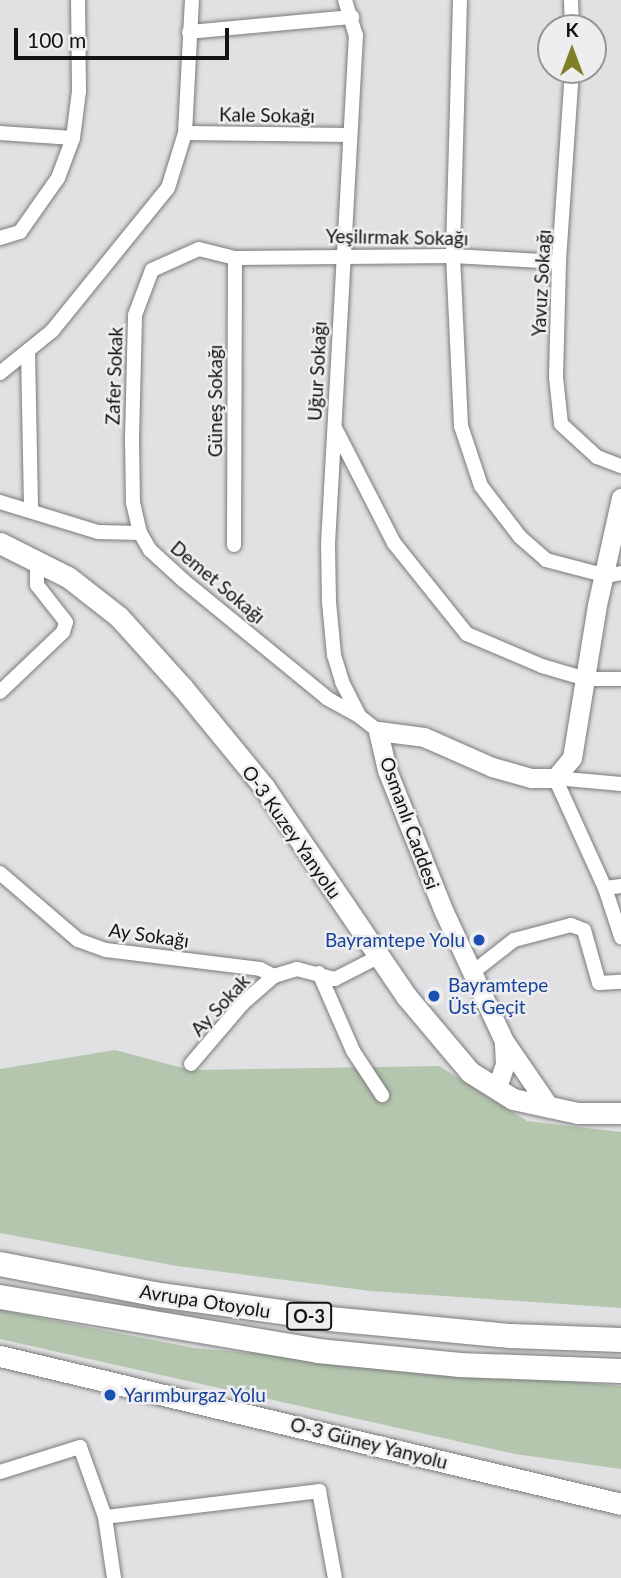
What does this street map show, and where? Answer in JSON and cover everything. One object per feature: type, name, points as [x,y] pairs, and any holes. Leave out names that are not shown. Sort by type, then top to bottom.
[{"type":"highway","name":"Avrupa Otoyolu","points":[[0,1264],[160,1295],[330,1319],[499,1336],[621,1340]]},
{"type":"highway","name":"Avrupa Otoyolu","points":[[0,1297],[172,1329],[331,1352],[460,1365],[621,1371]]},
{"type":"main road","points":[[555,778],[572,758],[597,606],[614,575],[621,498]]},
{"type":"main road","name":"O-3 Kuzey Yanyolu","points":[[0,543],[37,559],[68,577],[119,617],[183,688],[264,787],[378,957],[442,1041],[470,1072],[513,1099],[578,1113],[621,1113]]},
{"type":"main road","name":"Osmanlı Caddesi","points":[[550,1108],[504,1041],[418,852],[387,770],[378,731],[424,737],[492,767],[531,778],[555,778]]},
{"type":"main road","points":[[496,1089],[505,1064],[504,1041]]},
{"type":"main road","points":[[578,1113],[621,1120]]},
{"type":"main road","name":"O-3 Güney Yanyolu","points":[[0,1356],[206,1402],[533,1485]]},
{"type":"main road","points":[[533,1485],[621,1489]]},
{"type":"main road","points":[[533,1485],[621,1504]]},
{"type":"street","points":[[0,238],[20,232],[58,178],[73,138],[79,90],[78,0]]},
{"type":"street","points":[[0,373],[52,331],[168,188],[185,133],[192,0]]},
{"type":"street","name":"Uğur Sokağı","points":[[345,0],[356,35],[342,256],[329,602],[334,655],[359,716],[378,731]]},
{"type":"street","points":[[460,0],[453,256],[461,426],[481,486],[520,537],[546,560],[614,575]]},
{"type":"street","points":[[189,32],[352,17]]},
{"type":"street","name":"Yavuz Sokağı","points":[[571,84],[559,262],[556,377],[562,424],[597,457],[621,466]]},
{"type":"street","points":[[0,133],[73,138]]},
{"type":"street","name":"Kale Sokağı","points":[[185,133],[349,135]]},
{"type":"street","name":"Zafer Sokak","points":[[140,533],[133,503],[135,314],[152,270],[176,256],[199,249],[235,258]]},
{"type":"street","name":"Yeşilırmak Sokağı","points":[[235,258],[453,256],[559,262]]},
{"type":"street","name":"Güneş Sokağı","points":[[234,545],[235,258]]},
{"type":"street","points":[[0,363],[22,355]]},
{"type":"street","points":[[22,355],[31,510]]},
{"type":"street","points":[[334,426],[394,543],[467,634],[542,666],[586,679],[621,679]]},
{"type":"street","points":[[0,502],[98,532],[140,533]]},
{"type":"street","name":"Demet Sokağı","points":[[140,533],[150,550],[184,581],[327,698],[359,716]]},
{"type":"street","points":[[0,692],[63,632],[66,622],[37,585],[37,559]]},
{"type":"street","points":[[621,784],[555,778],[605,888],[621,937]]},
{"type":"street","name":"Ay Sokağı","points":[[0,873],[78,940],[106,950],[260,969],[274,976]]},
{"type":"street","points":[[605,888],[621,886]]},
{"type":"street","points":[[473,972],[513,940],[570,925],[584,930],[599,983],[621,982]]},
{"type":"street","name":"Ay Sokak","points":[[191,1064],[242,1004],[274,976],[298,969],[335,979],[378,957]]},
{"type":"street","points":[[319,973],[353,1051],[382,1095]]},
{"type":"street","points":[[0,1472],[80,1447],[104,1517],[114,1578]]},
{"type":"street","points":[[104,1517],[319,1491],[335,1578]]},
{"type":"green space","points":[[115,1050],[190,1070],[439,1066],[527,1121],[621,1132],[621,1308],[371,1291],[177,1266],[0,1233],[0,1069]]},
{"type":"green space","points":[[0,1310],[194,1348],[621,1386],[621,1469],[515,1454],[0,1339]]},
{"type":"place","name":"Bayramtepe Yolu","points":[[479,940]]},
{"type":"place","name":"Bayramtepe Üst Geçit","points":[[434,996]]},
{"type":"place","name":"Yarımburgaz Yolu","points":[[110,1395]]}]
